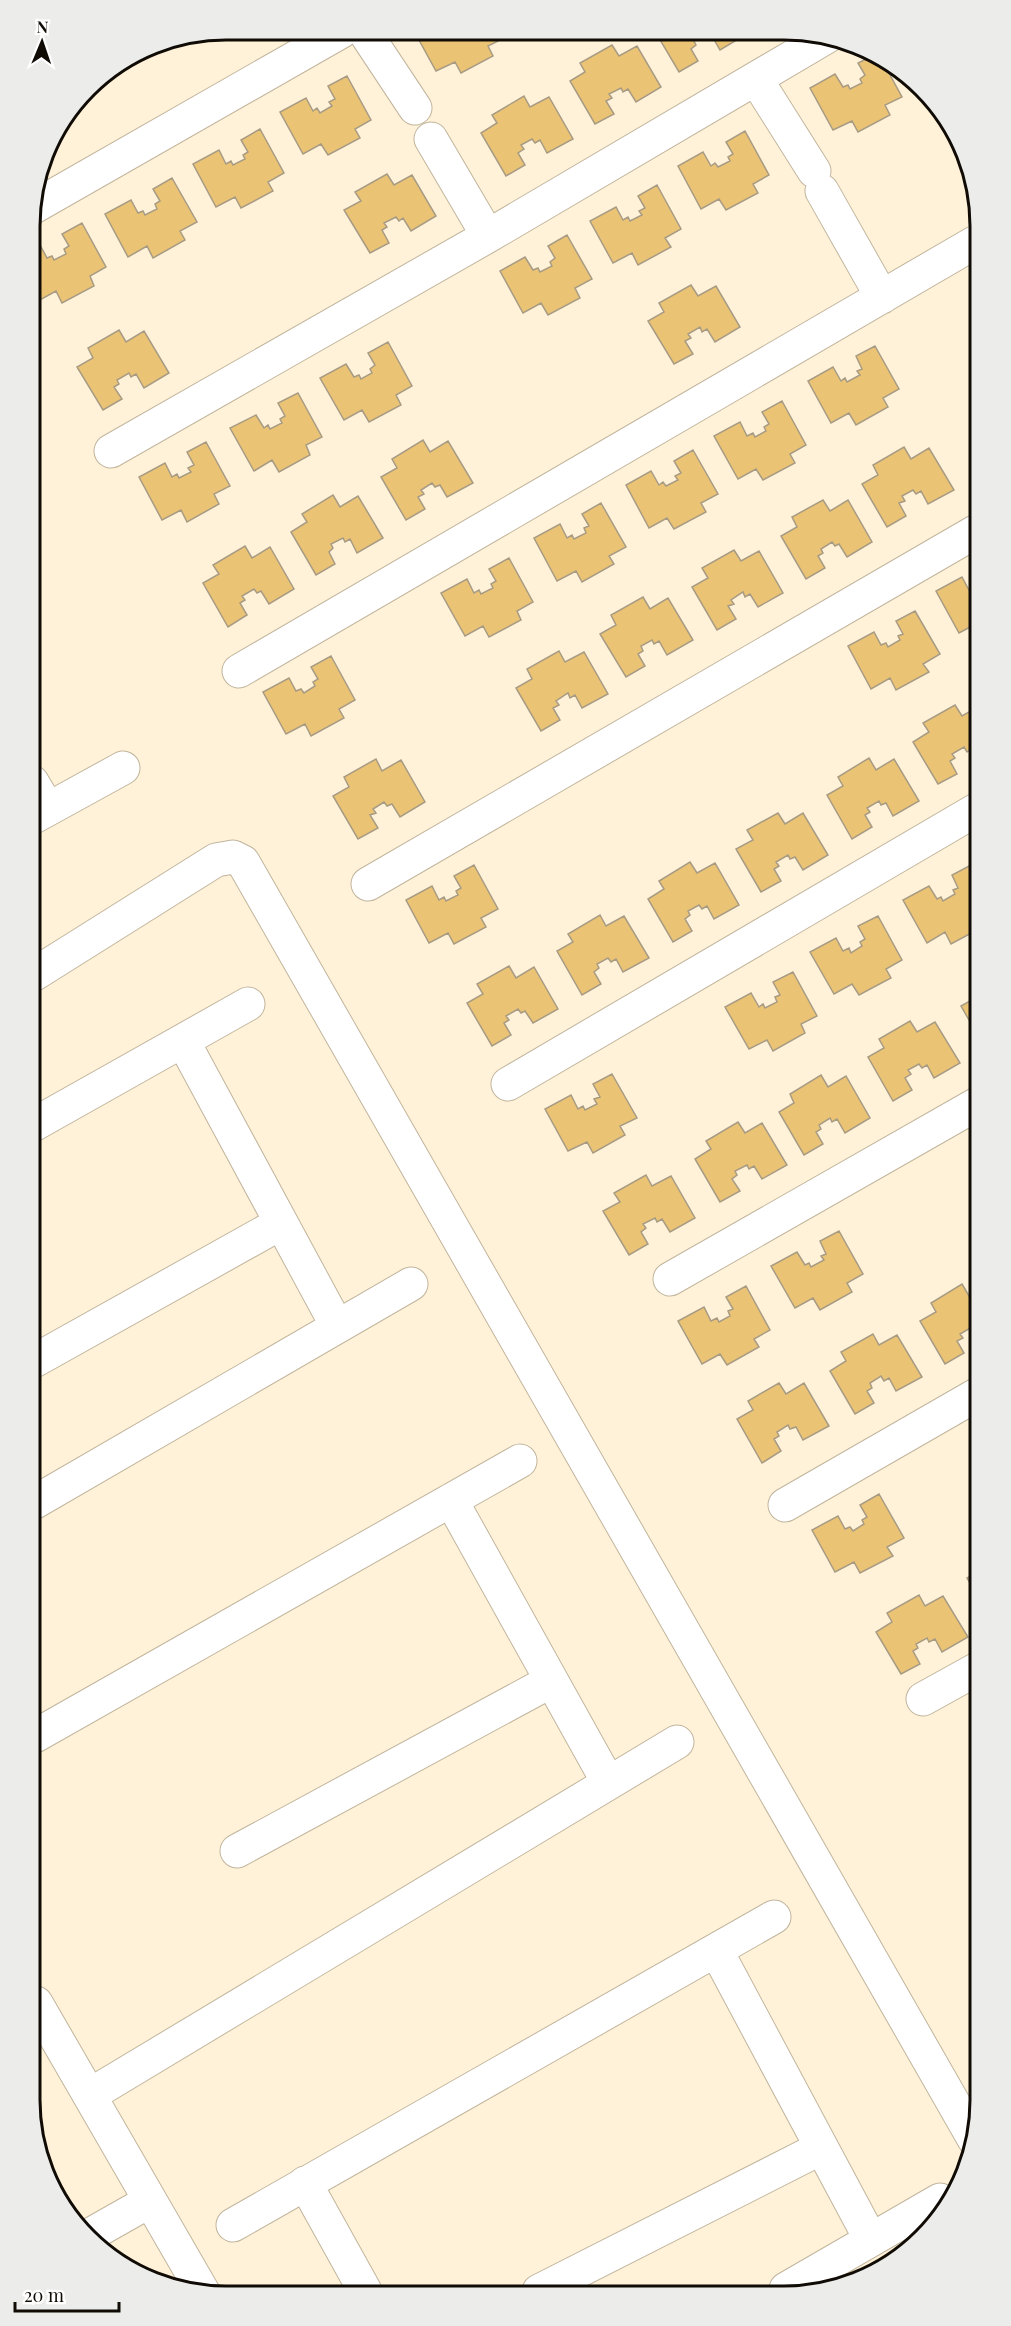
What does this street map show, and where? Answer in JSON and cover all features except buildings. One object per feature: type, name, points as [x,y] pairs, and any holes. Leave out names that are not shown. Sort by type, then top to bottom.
[{"type":"street","points":[[42,202],[325,41]]},
{"type":"street","points":[[371,41],[416,108]]},
{"type":"street","points":[[111,451],[488,236],[815,43]]},
{"type":"street","points":[[756,78],[818,181],[882,297]]},
{"type":"street","points":[[431,139],[488,236]]},
{"type":"street","points":[[239,671],[970,245]]},
{"type":"street","points":[[368,884],[970,535]]},
{"type":"street","points":[[41,801],[123,768]]},
{"type":"street","points":[[508,1084],[970,814]]},
{"type":"street","points":[[41,970],[208,864],[233,857],[243,862],[968,2128]]},
{"type":"street","points":[[41,1121],[248,1004]]},
{"type":"street","points":[[183,1041],[337,1326]]},
{"type":"street","points":[[670,1278],[970,1108]]},
{"type":"street","points":[[40,1357],[281,1223]]},
{"type":"street","points":[[40,1499],[411,1284]]},
{"type":"street","points":[[785,1505],[970,1399]]},
{"type":"street","points":[[40,1733],[520,1461]]},
{"type":"street","points":[[451,1500],[608,1782]]},
{"type":"street","points":[[923,1699],[970,1673]]},
{"type":"street","points":[[237,1851],[551,1681]]},
{"type":"street","points":[[90,2095],[677,1742]]},
{"type":"street","points":[[233,2224],[774,1917]]},
{"type":"street","points":[[716,1950],[871,2241]]},
{"type":"street","points":[[40,2010],[90,2095],[148,2202],[197,2283]]},
{"type":"street","points":[[549,2286],[821,2148]]},
{"type":"street","points":[[305,2184],[362,2286]]},
{"type":"street","points":[[793,2285],[940,2200]]},
{"type":"street","points":[[95,2231],[148,2202]]}]
